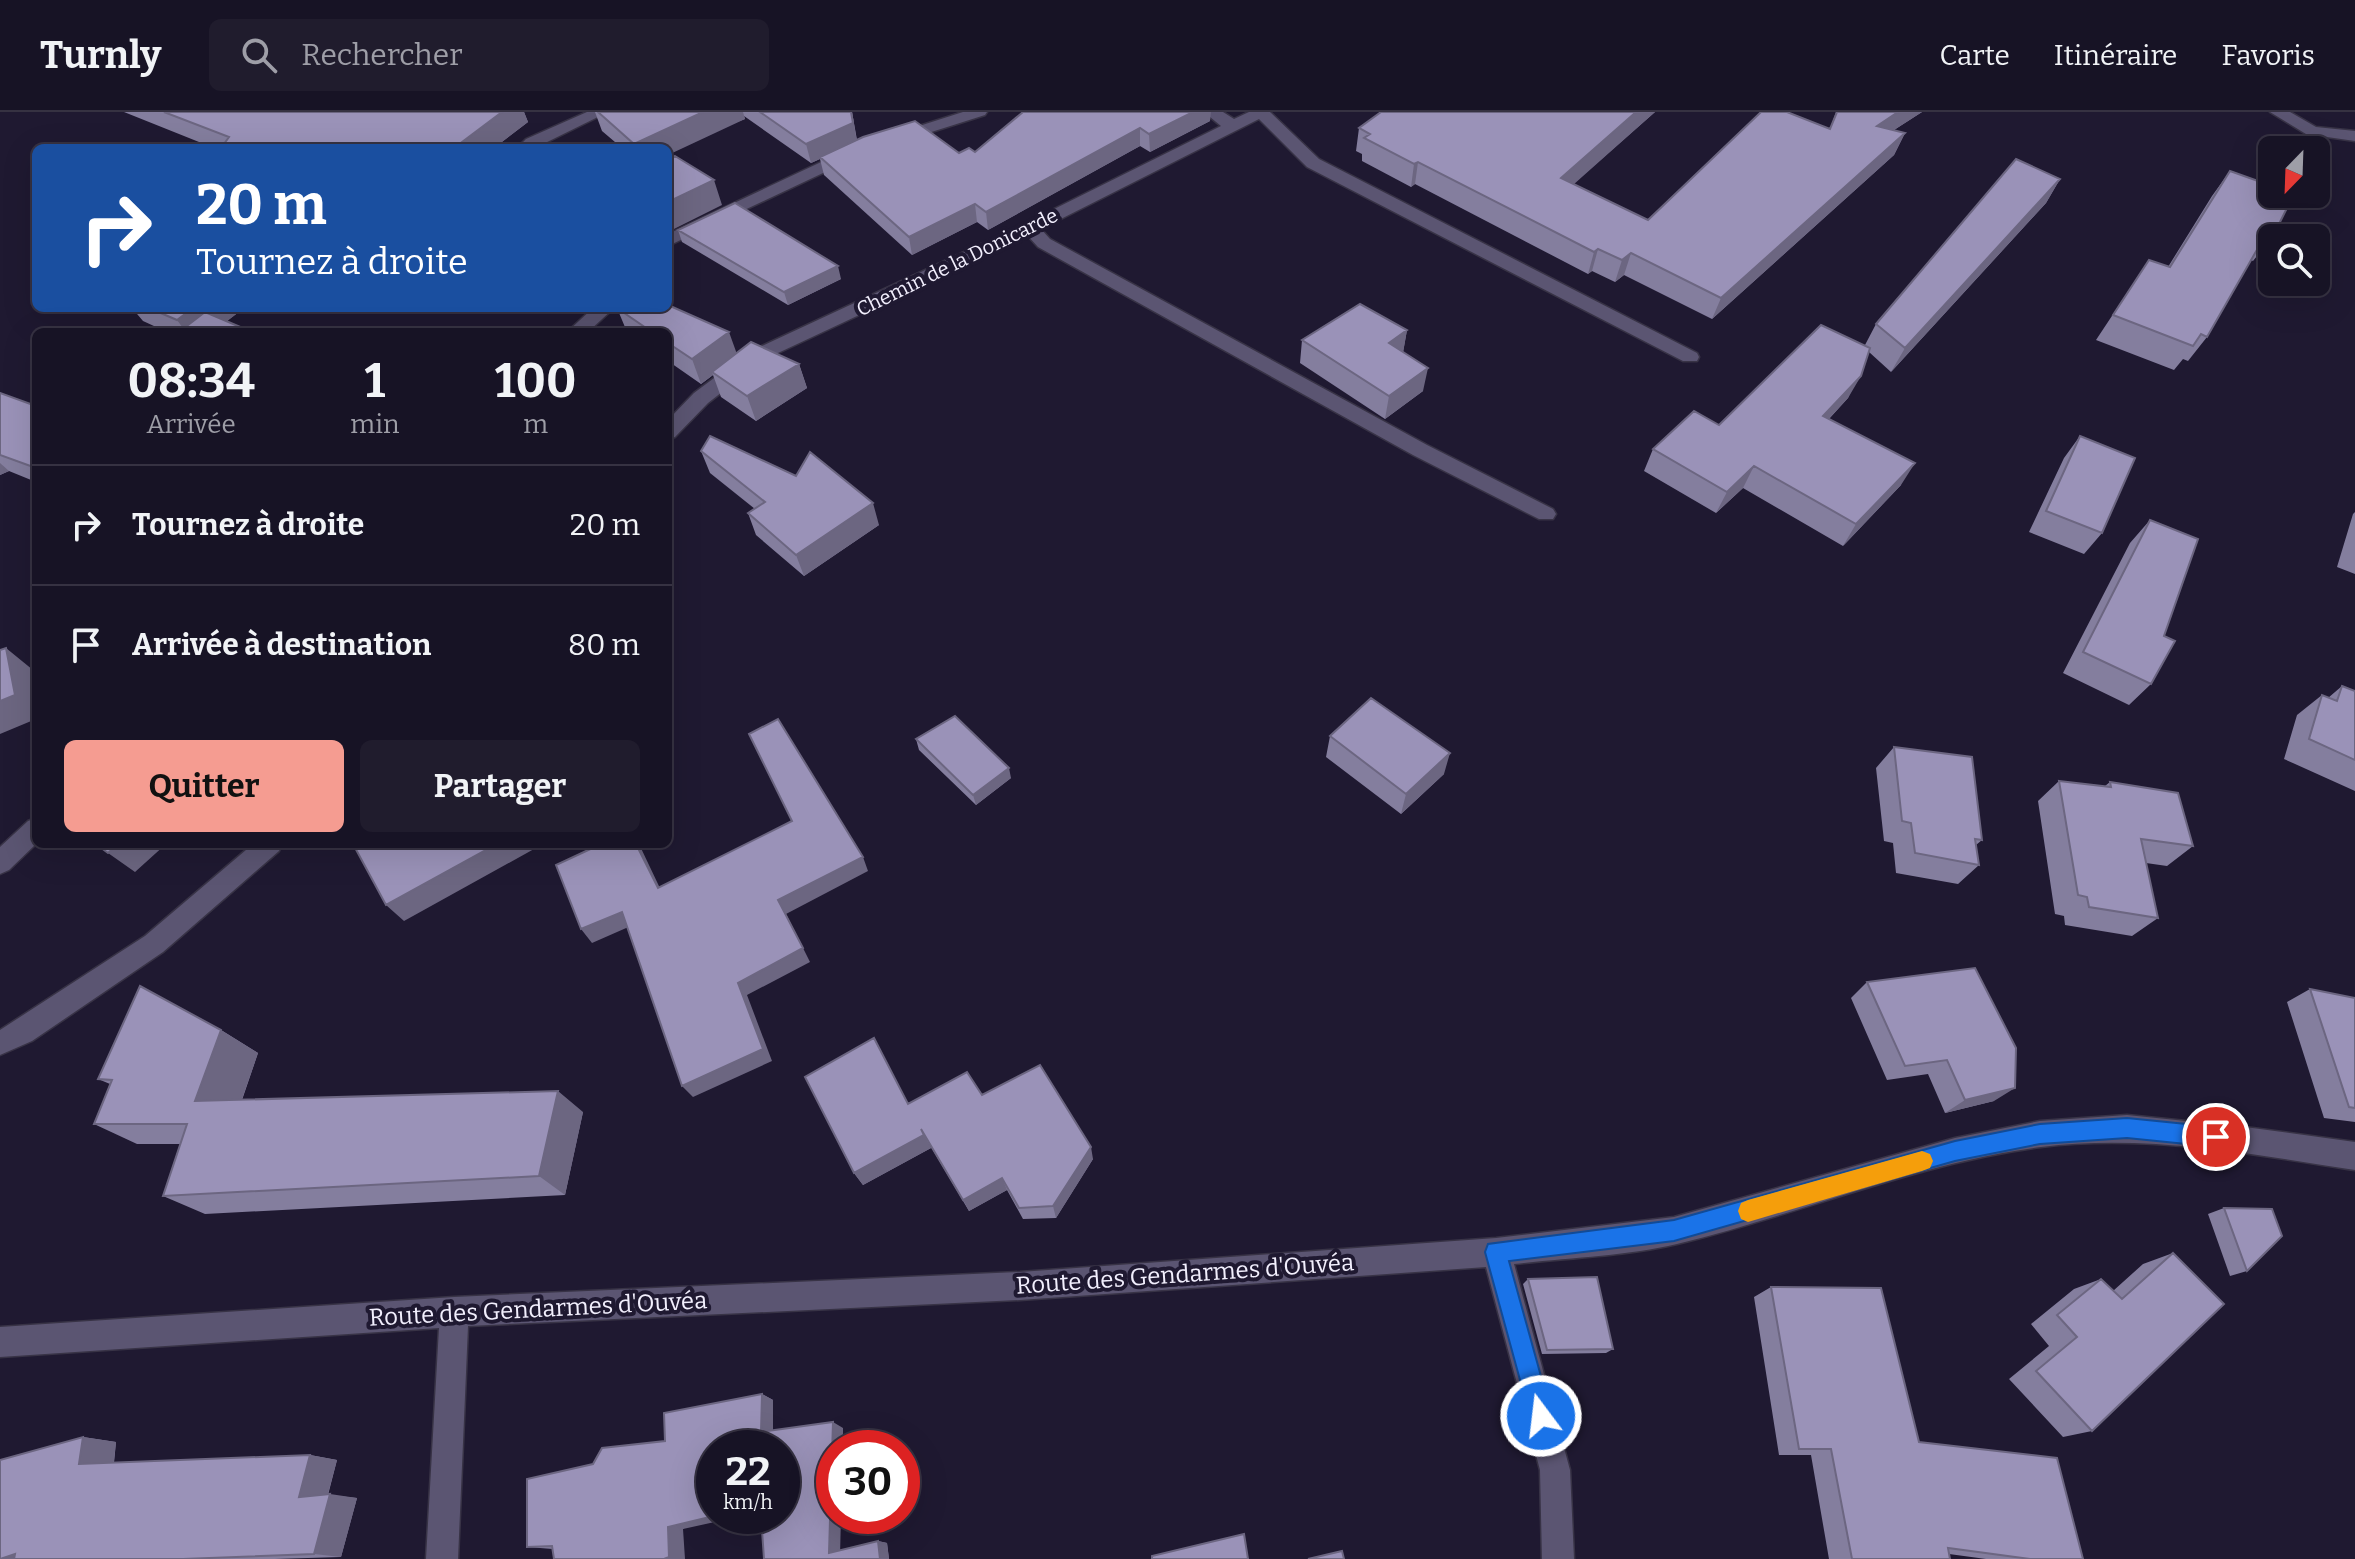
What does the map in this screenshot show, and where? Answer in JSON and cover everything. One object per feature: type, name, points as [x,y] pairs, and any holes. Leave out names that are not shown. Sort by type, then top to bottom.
[{"type":"street","points":[[530,144],[600,112]]},
{"type":"street","points":[[672,239],[860,149],[979,112]]},
{"type":"street","points":[[1212,112],[1233,126]]},
{"type":"street","points":[[1261,112],[1313,163],[1690,357]]},
{"type":"street","name":"Chemin de la Donicarde","points":[[672,428],[701,398],[756,356],[1030,228],[1261,112]]},
{"type":"street","points":[[2278,112],[2312,131],[2355,136]]},
{"type":"street","points":[[1030,228],[1044,243],[1420,450],[1546,514]]},
{"type":"street","points":[[581,328],[600,312]]},
{"type":"street","points":[[0,863],[32,832]]},
{"type":"street","points":[[0,1043],[23,1032],[154,944],[265,848]]},
{"type":"street","name":"Route des Gendarmes d'Ouvéa","points":[[0,1342],[454,1312],[1020,1286],[1496,1252],[1674,1231],[1955,1151],[2040,1134],[2127,1128],[2245,1140],[2355,1156]]},
{"type":"street","points":[[1496,1252],[1555,1470],[1558,1559]]},
{"type":"street","points":[[442,1559],[454,1312]]},
{"type":"building","points":[[164,112],[502,112],[459,144],[224,144],[229,137]]},
{"type":"building","points":[[598,112],[703,112],[634,144]]},
{"type":"building","points":[[760,112],[851,112],[853,123],[806,144]]},
{"type":"building","points":[[1023,112],[1193,112],[1149,134],[1140,128],[986,212],[975,204],[909,237],[820,157],[863,137],[915,121],[959,153],[969,148],[975,152]]},
{"type":"building","points":[[1381,112],[1636,112],[1561,178],[1648,220],[1761,112],[1787,112],[1830,129],[1837,112],[1898,112],[1877,126],[1905,133],[1721,298],[1631,253],[1622,260],[1598,249],[1594,252],[1418,162],[1414,164],[1364,138],[1370,134],[1359,128]]},
{"type":"building","points":[[675,156],[714,180],[672,200],[672,158]]},
{"type":"building","points":[[2016,159],[2060,179],[1905,348],[1876,324]]},
{"type":"building","points":[[2230,171],[2258,181],[2258,208],[2287,208],[2279,224],[2258,224],[2258,248],[2207,337],[2201,334],[2193,346],[2113,315],[2149,260],[2170,267]]},
{"type":"building","points":[[735,203],[838,266],[784,292],[678,230]]},
{"type":"building","points":[[1360,304],[1407,330],[1389,343],[1428,368],[1389,396],[1302,340]]},
{"type":"building","points":[[672,307],[729,332],[692,359],[672,346],[672,328],[646,328],[623,312],[672,312]]},
{"type":"building","points":[[158,312],[188,312],[177,320]]},
{"type":"building","points":[[205,312],[243,328],[184,328]]},
{"type":"building","points":[[1821,325],[1870,348],[1861,376],[1823,416],[1915,463],[1856,524],[1754,466],[1727,492],[1653,449],[1694,411],[1719,425]]},
{"type":"building","points":[[751,342],[799,364],[747,396],[712,372]]},
{"type":"building","points":[[0,393],[32,405],[32,467],[0,455]]},
{"type":"building","points":[[710,436],[796,476],[810,452],[873,503],[796,555],[748,513],[765,502],[701,451]]},
{"type":"building","points":[[2080,436],[2135,458],[2102,533],[2046,511]]},
{"type":"building","points":[[2150,520],[2198,539],[2164,636],[2175,641],[2151,684],[2083,652]]},
{"type":"building","points":[[6,648],[15,695],[0,701],[0,650]]},
{"type":"building","points":[[2342,686],[2355,691],[2355,760],[2309,739],[2322,695],[2337,701]]},
{"type":"building","points":[[1371,698],[1450,753],[1406,794],[1330,736]]},
{"type":"building","points":[[955,716],[1009,768],[973,795],[916,739]]},
{"type":"building","points":[[778,719],[863,857],[778,900],[803,948],[738,983],[763,1049],[682,1086],[622,912],[581,929],[556,865],[593,848],[638,848],[658,888],[792,821],[749,734]]},
{"type":"building","points":[[1894,747],[1972,757],[1982,840],[1975,839],[1979,865],[1915,853],[1911,823],[1902,821]]},
{"type":"building","points":[[2059,781],[2111,787],[2110,782],[2178,793],[2193,846],[2141,839],[2158,918],[2089,907],[2087,897],[2078,895]]},
{"type":"building","points":[[355,848],[490,848],[386,905]]},
{"type":"building","points":[[1975,968],[2016,1048],[2015,1088],[1965,1100],[1947,1060],[1905,1066],[1867,982]]},
{"type":"building","points":[[140,986],[221,1030],[195,1101],[558,1091],[539,1176],[163,1196],[187,1124],[94,1124],[112,1080],[98,1079]]},
{"type":"building","points":[[2310,989],[2355,998],[2355,1108],[2349,1107]]},
{"type":"building","points":[[874,1038],[908,1104],[967,1072],[982,1095],[1040,1065],[1091,1147],[1053,1206],[1019,1208],[1002,1178],[963,1200],[921,1129],[924,1135],[854,1173],[805,1077]]},
{"type":"building","points":[[2224,1208],[2272,1209],[2282,1236],[2247,1271]]},
{"type":"building","points":[[2173,1253],[2224,1304],[2092,1431],[2036,1371],[2077,1337],[2057,1315],[2101,1279],[2122,1299]]},
{"type":"building","points":[[1597,1277],[1613,1349],[1547,1350],[1528,1279]]},
{"type":"building","points":[[1771,1287],[1881,1288],[1919,1442],[2057,1458],[2083,1559],[2030,1559],[1948,1548],[1950,1559],[1852,1559],[1831,1449],[1799,1449]]},
{"type":"building","points":[[762,1394],[761,1430],[696,1430],[696,1520],[668,1527],[669,1557],[554,1559],[552,1546],[527,1547],[527,1479],[593,1464],[602,1448],[665,1441],[664,1413]]},
{"type":"building","points":[[833,1422],[833,1430],[816,1430],[816,1534],[830,1534],[829,1553],[878,1541],[880,1559],[764,1559],[762,1534],[800,1534],[800,1430],[775,1430]]},
{"type":"building","points":[[83,1437],[79,1464],[310,1455],[299,1497],[330,1494],[314,1554],[183,1559],[14,1559],[15,1554],[0,1559],[0,1460]]},
{"type":"building","points":[[1244,1534],[1248,1559],[1152,1559],[1152,1556]]},
{"type":"building","points":[[1342,1551],[1344,1559],[1308,1559]]},
{"type":"slow traffic","points":[[1748,1211],[1922,1161]]},
{"type":"route","points":[[1541,1416],[1496,1252],[1674,1231],[1955,1151],[2040,1134],[2127,1128],[2216,1137]]}]
